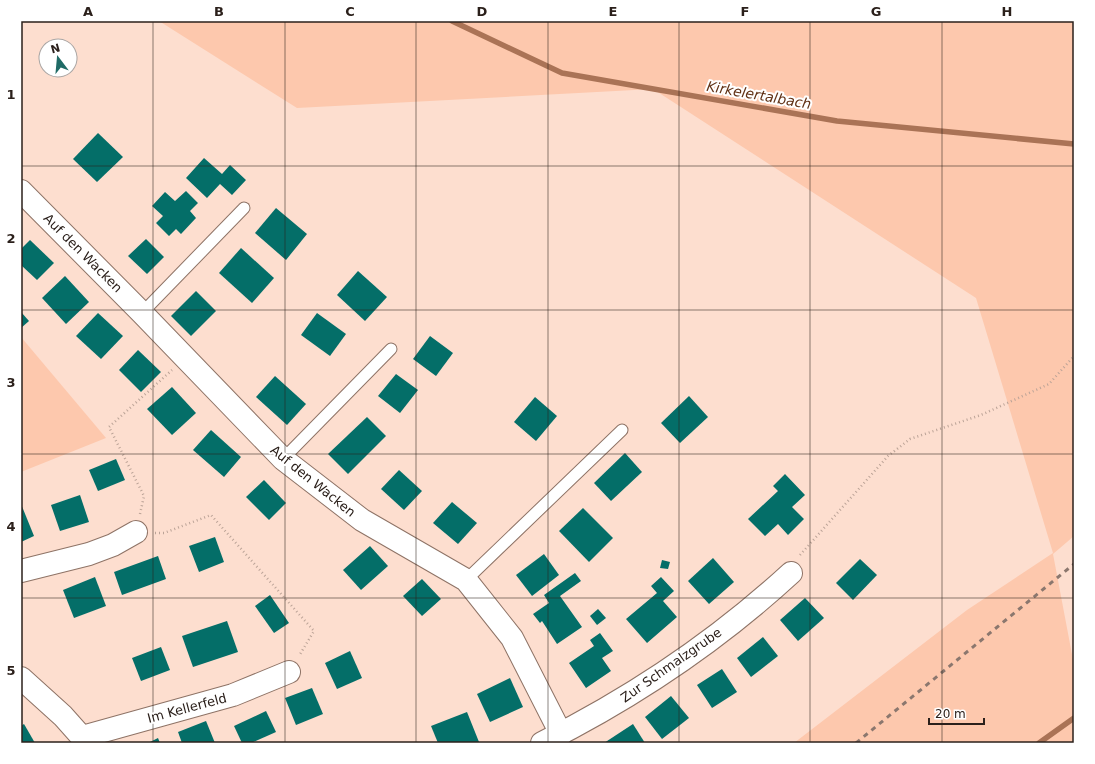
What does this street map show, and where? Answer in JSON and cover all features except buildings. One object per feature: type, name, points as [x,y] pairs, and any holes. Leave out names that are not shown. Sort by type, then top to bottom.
[{"type":"street","name":"Auf den Wacken","points":[[21,191],[142,313],[283,459],[362,520],[466,580],[512,638],[552,738]]},
{"type":"street","points":[[21,571],[89,554],[136,532]]},
{"type":"street","name":"Zur Schmalzgrube","points":[[552,738],[636,691],[672,668],[771,592],[791,573]]},
{"type":"street","name":"Im Kellerfeld","points":[[21,678],[63,716],[85,740],[233,695],[289,672]]},
{"type":"lane","points":[[142,313],[244,208]]},
{"type":"lane","points":[[283,459],[391,349]]},
{"type":"lane","points":[[466,580],[622,430]]},
{"type":"path","points":[[791,573],[794,562],[888,456],[910,439],[981,415],[1049,384],[1074,356]]},
{"type":"path","points":[[185,358],[109,428],[144,496],[136,532],[164,533],[211,515],[314,631],[289,672]]},
{"type":"shaded area","points":[[159,21],[1074,21],[1074,536],[1053,554],[1074,665],[1074,743],[794,743],[967,610],[1053,553],[976,298],[653,89],[297,108]]},
{"type":"shaded area","points":[[21,337],[106,438],[21,472]]},
{"type":"waterway","name":"Kirkelertalbach","points":[[452,21],[562,73],[837,121],[1074,144]]},
{"type":"waterway","points":[[1039,743],[1074,718]]},
{"type":"railway","points":[[856,743],[1074,564]]}]
